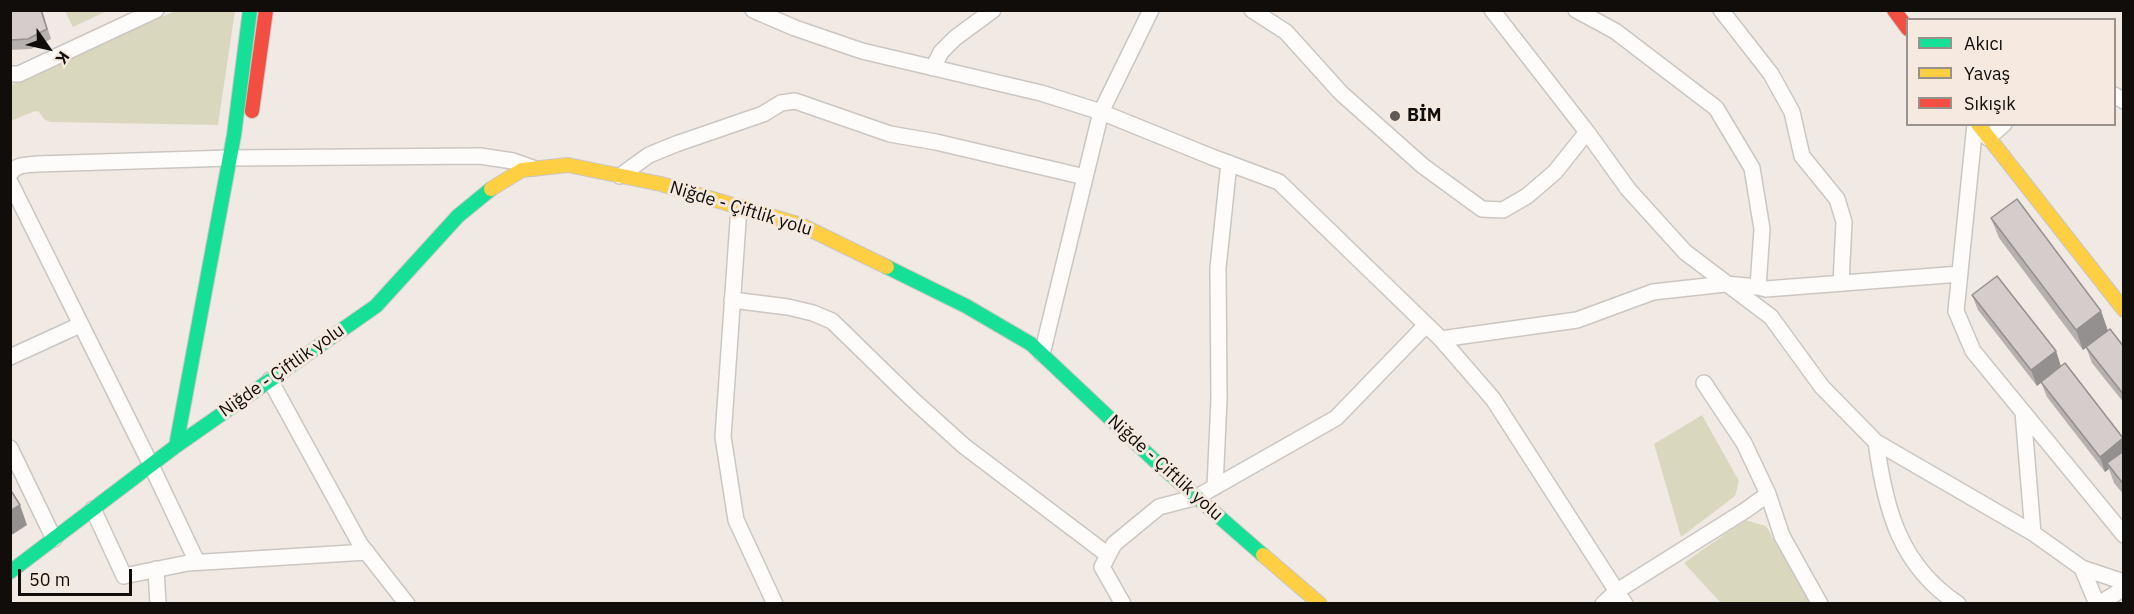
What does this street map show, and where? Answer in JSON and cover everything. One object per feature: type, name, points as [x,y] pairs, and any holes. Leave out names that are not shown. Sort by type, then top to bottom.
[{"type":"main road","points":[[174,447],[240,159],[250,10]]},
{"type":"main road","points":[[250,126],[266,10]]},
{"type":"main road","points":[[1894,10],[1906,26]]},
{"type":"main road","points":[[1979,126],[2124,310]]},
{"type":"main road","name":"Niğde - Çiftlik yolu","points":[[12,571],[193,433],[376,306],[458,216],[483,194],[522,170],[568,165],[661,184],[801,225],[966,306],[1031,344],[1154,460],[1320,603]]},
{"type":"main road","points":[[193,433],[197,411]]},
{"type":"street","points":[[10,74],[19,74],[156,10]]},
{"type":"street","points":[[753,10],[795,28],[862,51],[1041,93],[1101,112],[1279,182],[1440,339],[1493,399],[1621,597]]},
{"type":"street","points":[[933,68],[941,52],[955,38],[993,10]]},
{"type":"street","points":[[1042,354],[1101,112],[1151,10]]},
{"type":"street","points":[[1252,10],[1286,32],[1341,93],[1423,166],[1482,209],[1503,210],[1527,196],[1555,172],[1587,132]]},
{"type":"street","points":[[1492,10],[1587,132],[1628,189],[1685,252],[1771,317],[1822,387],[1876,442],[2033,533],[2082,568],[2124,582]]},
{"type":"street","points":[[1576,10],[1615,31],[1716,108],[1752,168],[1762,230],[1758,287]]},
{"type":"street","points":[[1721,10],[1771,74],[1792,112],[1802,156],[1837,199],[1844,222],[1841,283]]},
{"type":"street","points":[[620,176],[649,155],[763,114],[781,104],[795,101],[890,134],[936,142],[1085,177]]},
{"type":"street","points":[[1977,126],[1956,311],[1973,351],[2124,535]]},
{"type":"street","points":[[1988,138],[2002,126]]},
{"type":"street","points":[[10,174],[13,168],[21,165],[37,164],[480,156],[513,161],[534,169]]},
{"type":"street","points":[[1215,487],[1219,399],[1218,268],[1228,163]]},
{"type":"street","points":[[10,182],[197,562]]},
{"type":"street","points":[[739,207],[723,437],[735,520],[775,603]]},
{"type":"street","points":[[1440,339],[1577,320],[1653,292],[1725,284],[1758,287],[1766,290],[1960,274]]},
{"type":"street","points":[[732,300],[813,313],[832,321],[964,446],[1108,555]]},
{"type":"street","points":[[10,357],[80,325]]},
{"type":"street","points":[[1123,603],[1102,567],[1114,544],[1159,507],[1197,497],[1336,418],[1426,325]]},
{"type":"street","points":[[270,380],[360,544],[407,603]]},
{"type":"street","points":[[1704,383],[1744,443],[1768,494],[1782,536],[1820,603]]},
{"type":"street","points":[[2023,412],[2033,533]]},
{"type":"street","points":[[1876,442],[1882,485],[1896,530],[1914,562],[1933,584],[1958,603]]},
{"type":"street","points":[[10,448],[54,539]]},
{"type":"street","points":[[1603,603],[1621,597],[1768,494]]},
{"type":"street","points":[[93,509],[124,576],[197,562],[367,552]]},
{"type":"street","points":[[2082,568],[2098,603],[2124,588]]},
{"type":"street","points":[[156,569],[158,603]]},
{"type":"green space","points":[[65,11],[107,11],[73,27]]},
{"type":"green space","points":[[175,11],[235,11],[218,125],[50,122],[35,111],[11,121],[10,86],[31,74]]},
{"type":"green space","points":[[1702,415],[1739,481],[1735,496],[1681,537],[1654,444]]},
{"type":"green space","points":[[1745,520],[1766,526],[1811,603],[1721,603],[1684,563]]},
{"type":"building","points":[[10,10],[41,10],[47,29],[28,39],[10,40]]},
{"type":"building","points":[[2017,199],[2101,311],[2076,330],[1991,218]]},
{"type":"building","points":[[1997,276],[2056,351],[2031,370],[1972,295]]},
{"type":"building","points":[[2110,329],[2124,347],[2124,395],[2086,347]]},
{"type":"building","points":[[2065,363],[2123,438],[2100,457],[2041,382]]},
{"type":"building","points":[[2124,451],[2124,485],[2107,463]]},
{"type":"building","points":[[10,489],[20,505],[10,511]]},
{"type":"traffic: fast","points":[[176,446],[234,135],[250,10]]},
{"type":"traffic: fast","points":[[10,572],[176,446],[376,306],[458,216],[491,189]]},
{"type":"traffic: fast","points":[[887,267],[966,306],[1031,344],[1154,460],[1263,555]]},
{"type":"traffic: slow","points":[[1980,126],[2124,310]]},
{"type":"traffic: slow","points":[[491,189],[522,170],[568,165],[661,184],[801,225],[887,267]]},
{"type":"traffic: slow","points":[[1263,555],[1320,604]]},
{"type":"traffic: jam","points":[[252,111],[266,10]]},
{"type":"traffic: jam","points":[[1894,10],[1906,26]]},
{"type":"place","name":"BİM","points":[[1395,116]]}]
